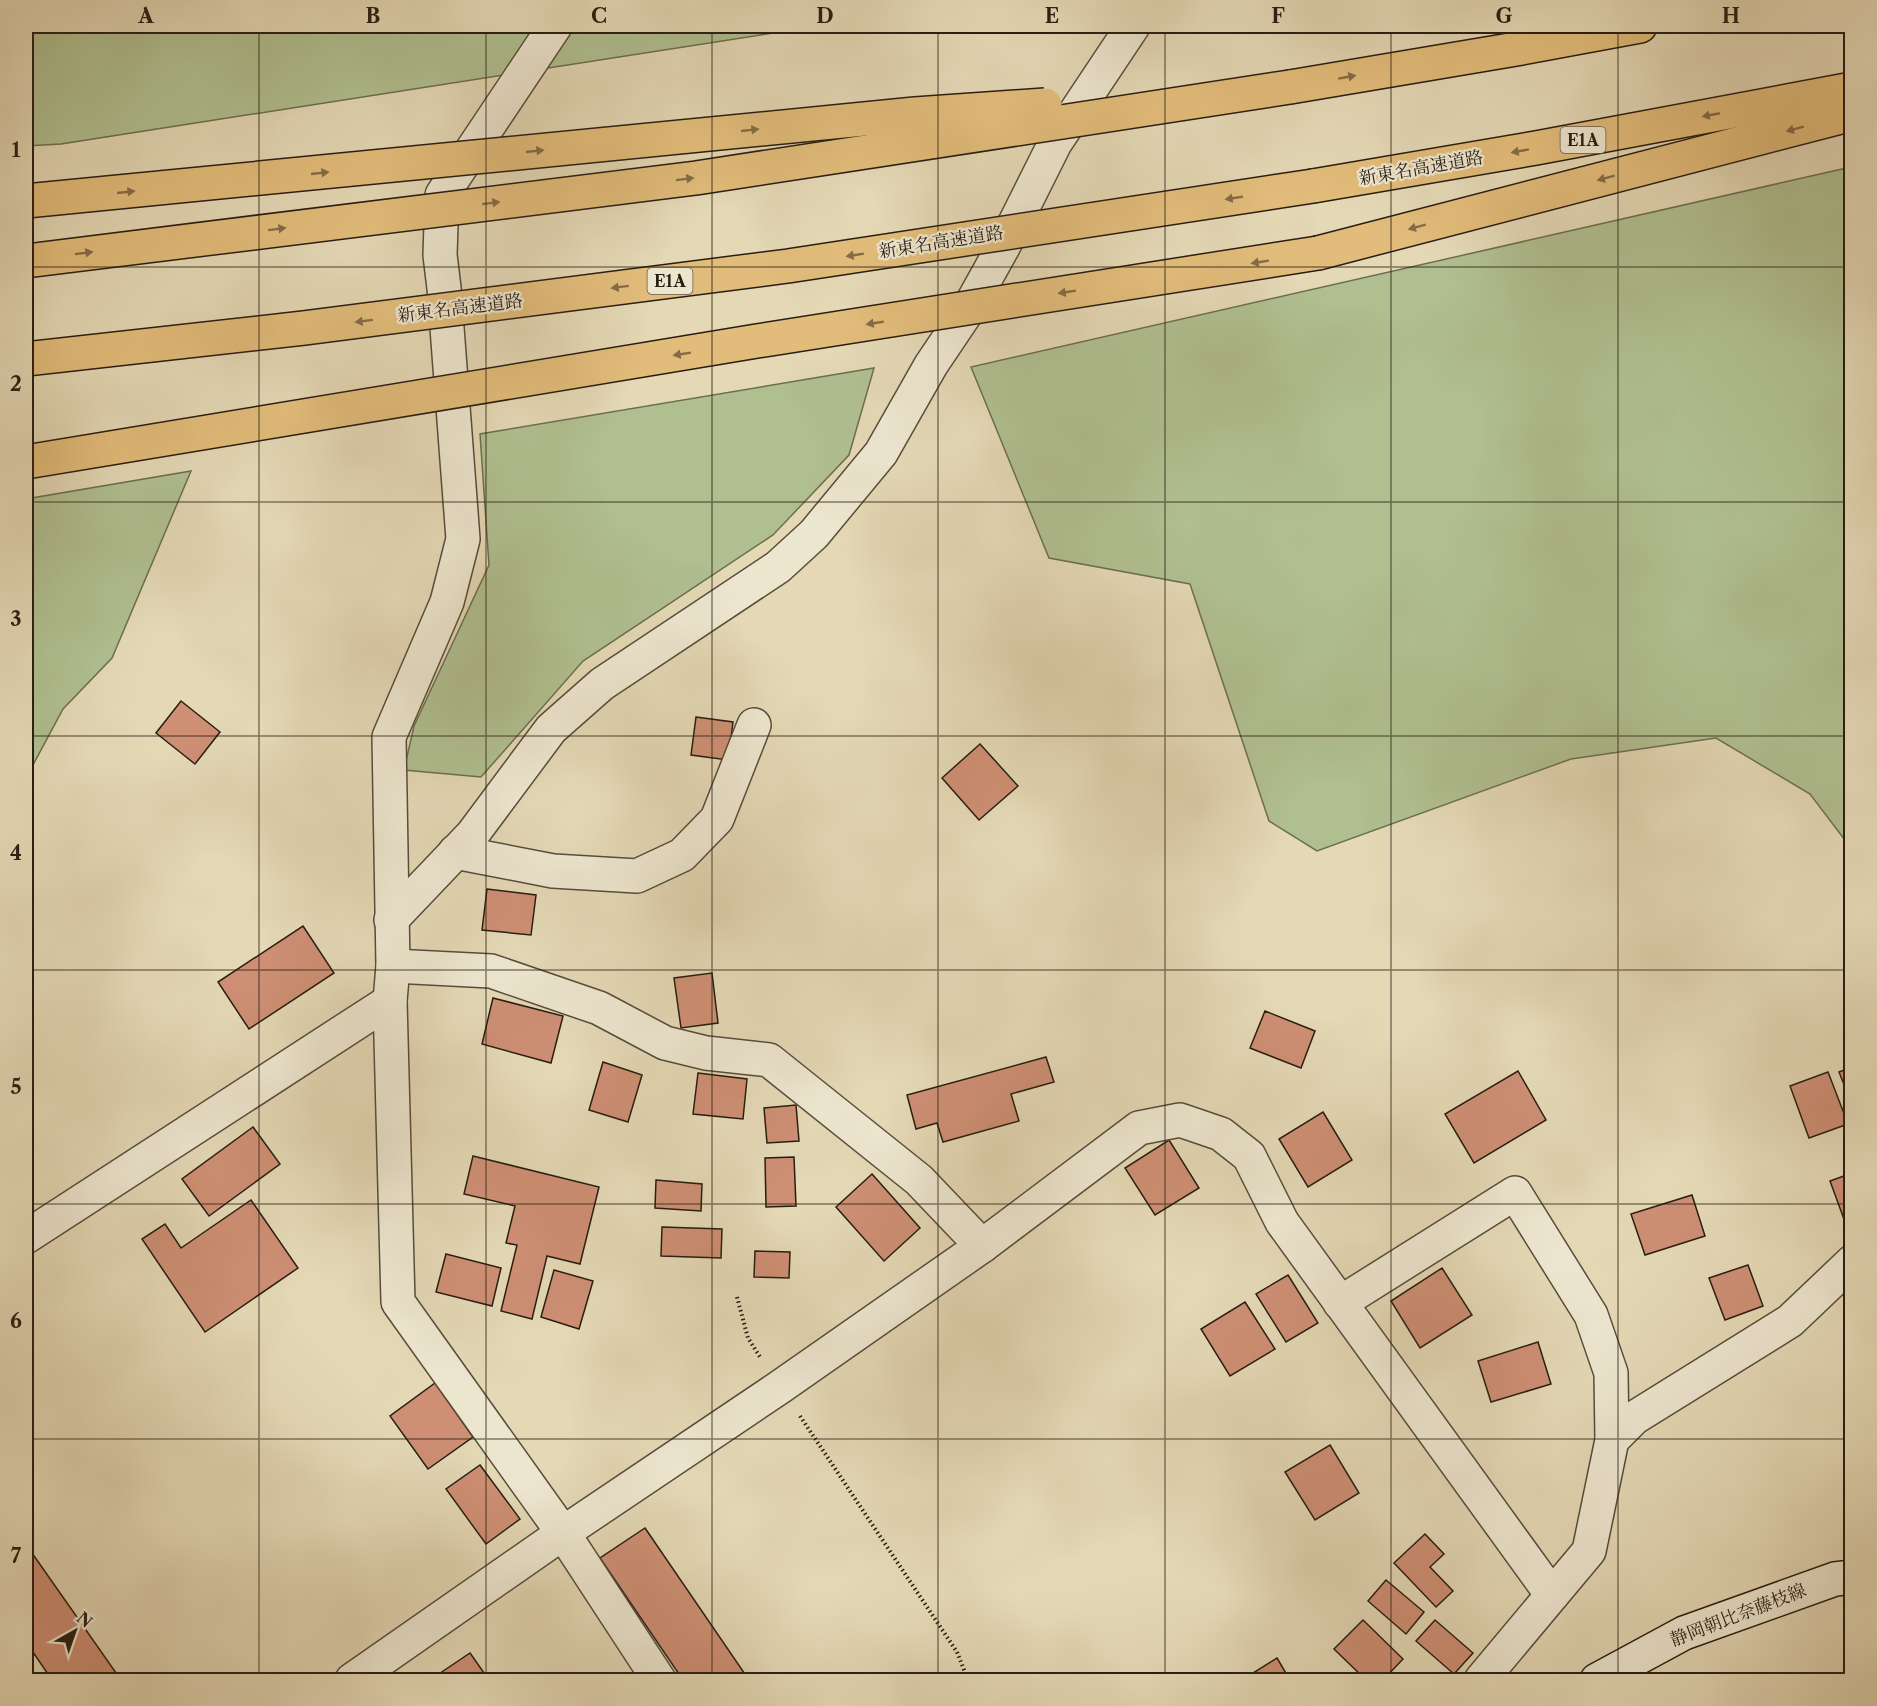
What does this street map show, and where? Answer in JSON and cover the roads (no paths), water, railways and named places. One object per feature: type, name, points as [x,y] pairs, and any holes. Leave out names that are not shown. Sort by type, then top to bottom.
[{"type":"highway","points":[[26,261],[696,178],[1290,87],[1640,26]]},
{"type":"highway","points":[[26,201],[915,114],[1290,87]]},
{"type":"highway","name":"新東名高速道路","points":[[26,359],[304,328],[788,266],[1313,186],[1547,146],[1851,89]]},
{"type":"highway","points":[[26,462],[768,340],[1318,253],[1851,114]]},
{"type":"street","points":[[555,26],[442,195],[440,255],[463,539],[447,602],[389,737],[393,966],[390,1000],[398,1302],[563,1533],[659,1680]]},
{"type":"street","points":[[392,920],[472,835],[551,729],[602,684],[778,567],[814,534],[881,453],[1003,247],[1055,143],[1133,26]]},
{"type":"street","points":[[455,852],[553,871],[636,876],[682,855],[717,819],[754,725]]},
{"type":"street","points":[[393,966],[491,971],[599,1008],[665,1042],[706,1053],[769,1060],[919,1180],[982,1246]]},
{"type":"street","points":[[26,1237],[390,1000]]},
{"type":"street","points":[[352,1680],[982,1246],[1139,1128],[1180,1120],[1221,1134],[1249,1156],[1282,1222],[1552,1595]]},
{"type":"street","points":[[1340,1303],[1515,1193],[1591,1315],[1611,1373],[1612,1440],[1589,1551],[1481,1680]]},
{"type":"street","points":[[1612,1440],[1634,1418],[1790,1321],[1851,1262]]},
{"type":"street","name":"静岡朝比奈藤枝線","points":[[1597,1680],[1684,1633],[1835,1578],[1851,1578]]}]
